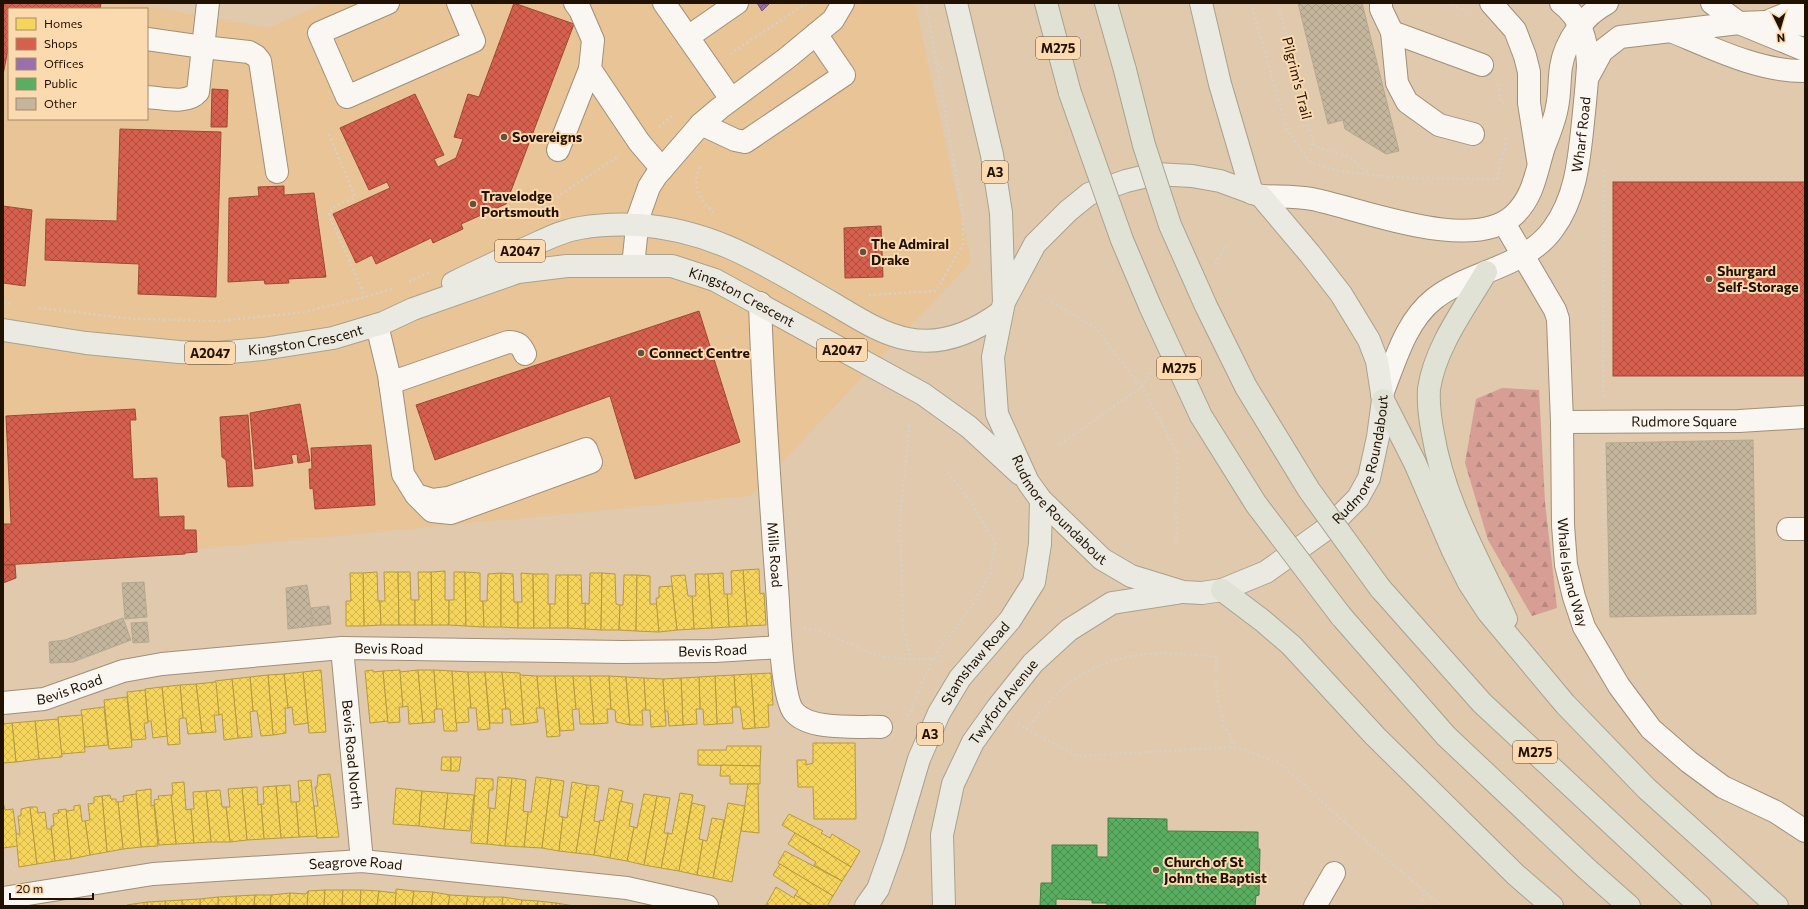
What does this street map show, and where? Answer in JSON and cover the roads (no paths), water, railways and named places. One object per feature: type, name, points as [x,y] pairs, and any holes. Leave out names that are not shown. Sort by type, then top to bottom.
[{"type":"highway","name":"M275","points":[[1046,3],[1070,93],[1122,240],[1150,306],[1201,416],[1256,504],[1341,616],[1446,736],[1587,869],[1629,906]]},
{"type":"highway","name":"M275","points":[[1106,3],[1144,145],[1170,225],[1206,306],[1246,387],[1309,490],[1380,588],[1482,703],[1700,906]]},
{"type":"highway","points":[[1486,272],[1447,339],[1436,365],[1430,389],[1429,413],[1435,447],[1455,513],[1522,653]]},
{"type":"highway","points":[[1382,397],[1415,462],[1435,511],[1469,583],[1488,612],[1565,704],[1646,788],[1777,906]]},
{"type":"highway","points":[[1222,590],[1263,621],[1291,645],[1375,736],[1516,875],[1552,906]]},
{"type":"main road","name":"A3","points":[[956,3],[992,155],[1001,213],[1003,307]]},
{"type":"main road","points":[[1201,3],[1220,84],[1256,195]]},
{"type":"main road","name":"Rudmore Roundabout","points":[[1155,174],[1185,175],[1220,181],[1256,195],[1310,254],[1341,294],[1360,322],[1377,361],[1382,397],[1378,437],[1369,478],[1358,498],[1329,527],[1266,572],[1222,590],[1202,593],[1182,592],[1131,576],[1102,559],[1041,500],[1028,482],[997,414],[993,357],[1003,307],[1035,244],[1068,211],[1089,194],[1126,181],[1155,174]]},
{"type":"main road","name":"Kingston Crescent","points":[[413,309],[440,291],[486,266],[550,236],[580,228],[637,225],[694,234],[716,241],[761,262],[868,324],[908,339],[923,341],[952,338],[982,326],[1003,307]]},
{"type":"main road","name":"Kingston Crescent","points":[[3,330],[134,349],[217,353],[301,344],[333,338],[377,324],[413,309],[518,272],[567,266],[672,266],[715,280],[898,380],[946,409],[969,427],[1028,482]]},
{"type":"main road","name":"Stamshaw Road","points":[[866,906],[878,889],[893,847],[919,759],[939,713],[960,678],[1010,620],[1034,582],[1040,544],[1041,500]]},
{"type":"main road","name":"Twyford Avenue","points":[[944,906],[942,835],[953,784],[973,742],[998,708],[1033,663],[1069,630],[1112,603],[1182,592]]},
{"type":"street","points":[[148,97],[187,100],[193,98],[198,92],[208,3]]},
{"type":"street","points":[[388,3],[319,34],[347,97],[474,41],[458,3]]},
{"type":"street","points":[[558,150],[590,69],[593,40],[580,10],[575,3]]},
{"type":"street","points":[[664,3],[731,99]]},
{"type":"street","points":[[688,37],[737,3]]},
{"type":"street","points":[[633,266],[637,225],[649,187],[662,169],[702,124],[731,99],[787,58],[833,20],[843,3]]},
{"type":"street","points":[[1381,3],[1381,9],[1392,32],[1397,83],[1407,102],[1439,125],[1473,134]]},
{"type":"street","points":[[1491,3],[1515,30],[1526,56],[1529,72],[1529,103],[1538,165]]},
{"type":"street","name":"Wharf Road","points":[[1382,397],[1404,340],[1413,322],[1422,311],[1433,300],[1452,286],[1522,255],[1543,241],[1552,230],[1569,200],[1578,170],[1588,77],[1588,52],[1581,25],[1573,14],[1561,3]]},
{"type":"street","points":[[1256,195],[1311,199],[1406,224],[1439,229],[1489,229],[1504,223],[1514,215],[1527,200],[1534,185],[1538,165],[1557,107],[1561,67],[1564,54],[1581,25],[1590,15],[1607,3]]},
{"type":"street","points":[[1712,3],[1739,23],[1805,50]]},
{"type":"street","points":[[1766,22],[1805,6]]},
{"type":"street","points":[[1588,77],[1602,51],[1613,41],[1628,35],[1739,23],[1766,22],[1805,25]]},
{"type":"street","points":[[1669,30],[1730,56],[1773,68],[1805,71]]},
{"type":"street","points":[[1392,32],[1482,65]]},
{"type":"street","points":[[702,124],[735,140],[745,142],[844,75],[816,34]]},
{"type":"street","points":[[148,39],[249,52],[256,56],[260,61],[277,172]]},
{"type":"street","points":[[590,69],[639,142],[662,169]]},
{"type":"street","name":"Whale Island Way","points":[[1504,223],[1555,310],[1558,320],[1562,422],[1563,525],[1566,565],[1574,597],[1584,627],[1619,686],[1651,729],[1689,762],[1723,787],[1776,812],[1805,831]]},
{"type":"street","name":"Mills Road","points":[[760,304],[765,425],[781,647],[787,698],[793,711],[801,719],[824,725],[881,727]]},
{"type":"street","points":[[377,324],[390,383],[403,474],[416,494],[432,511],[451,513],[591,462],[586,449],[448,498],[433,500],[416,494]]},
{"type":"street","points":[[390,383],[508,342],[516,342],[522,347],[525,354]]},
{"type":"street","name":"Rudmore Square","points":[[1562,422],[1739,421],[1805,417]]},
{"type":"street","name":"Bevis Road","points":[[3,703],[44,699],[131,669],[342,648],[715,652],[781,647]]},
{"type":"street","name":"Bevis Road North","points":[[342,648],[362,861]]},
{"type":"street","name":"Seagrove Road","points":[[3,898],[153,874],[362,861],[627,888],[707,906]]},
{"type":"street","points":[[1315,906],[1334,873]]},
{"type":"place","name":"Sovereigns","points":[[504,137]]},
{"type":"place","name":"Travelodge Portsmouth","points":[[473,204]]},
{"type":"place","name":"The Admiral Drake","points":[[863,252]]},
{"type":"place","name":"Shurgard Self-Storage","points":[[1709,279]]},
{"type":"place","name":"Connect Centre","points":[[641,353]]},
{"type":"place","name":"Church of St John the Baptist","points":[[1156,870]]}]
